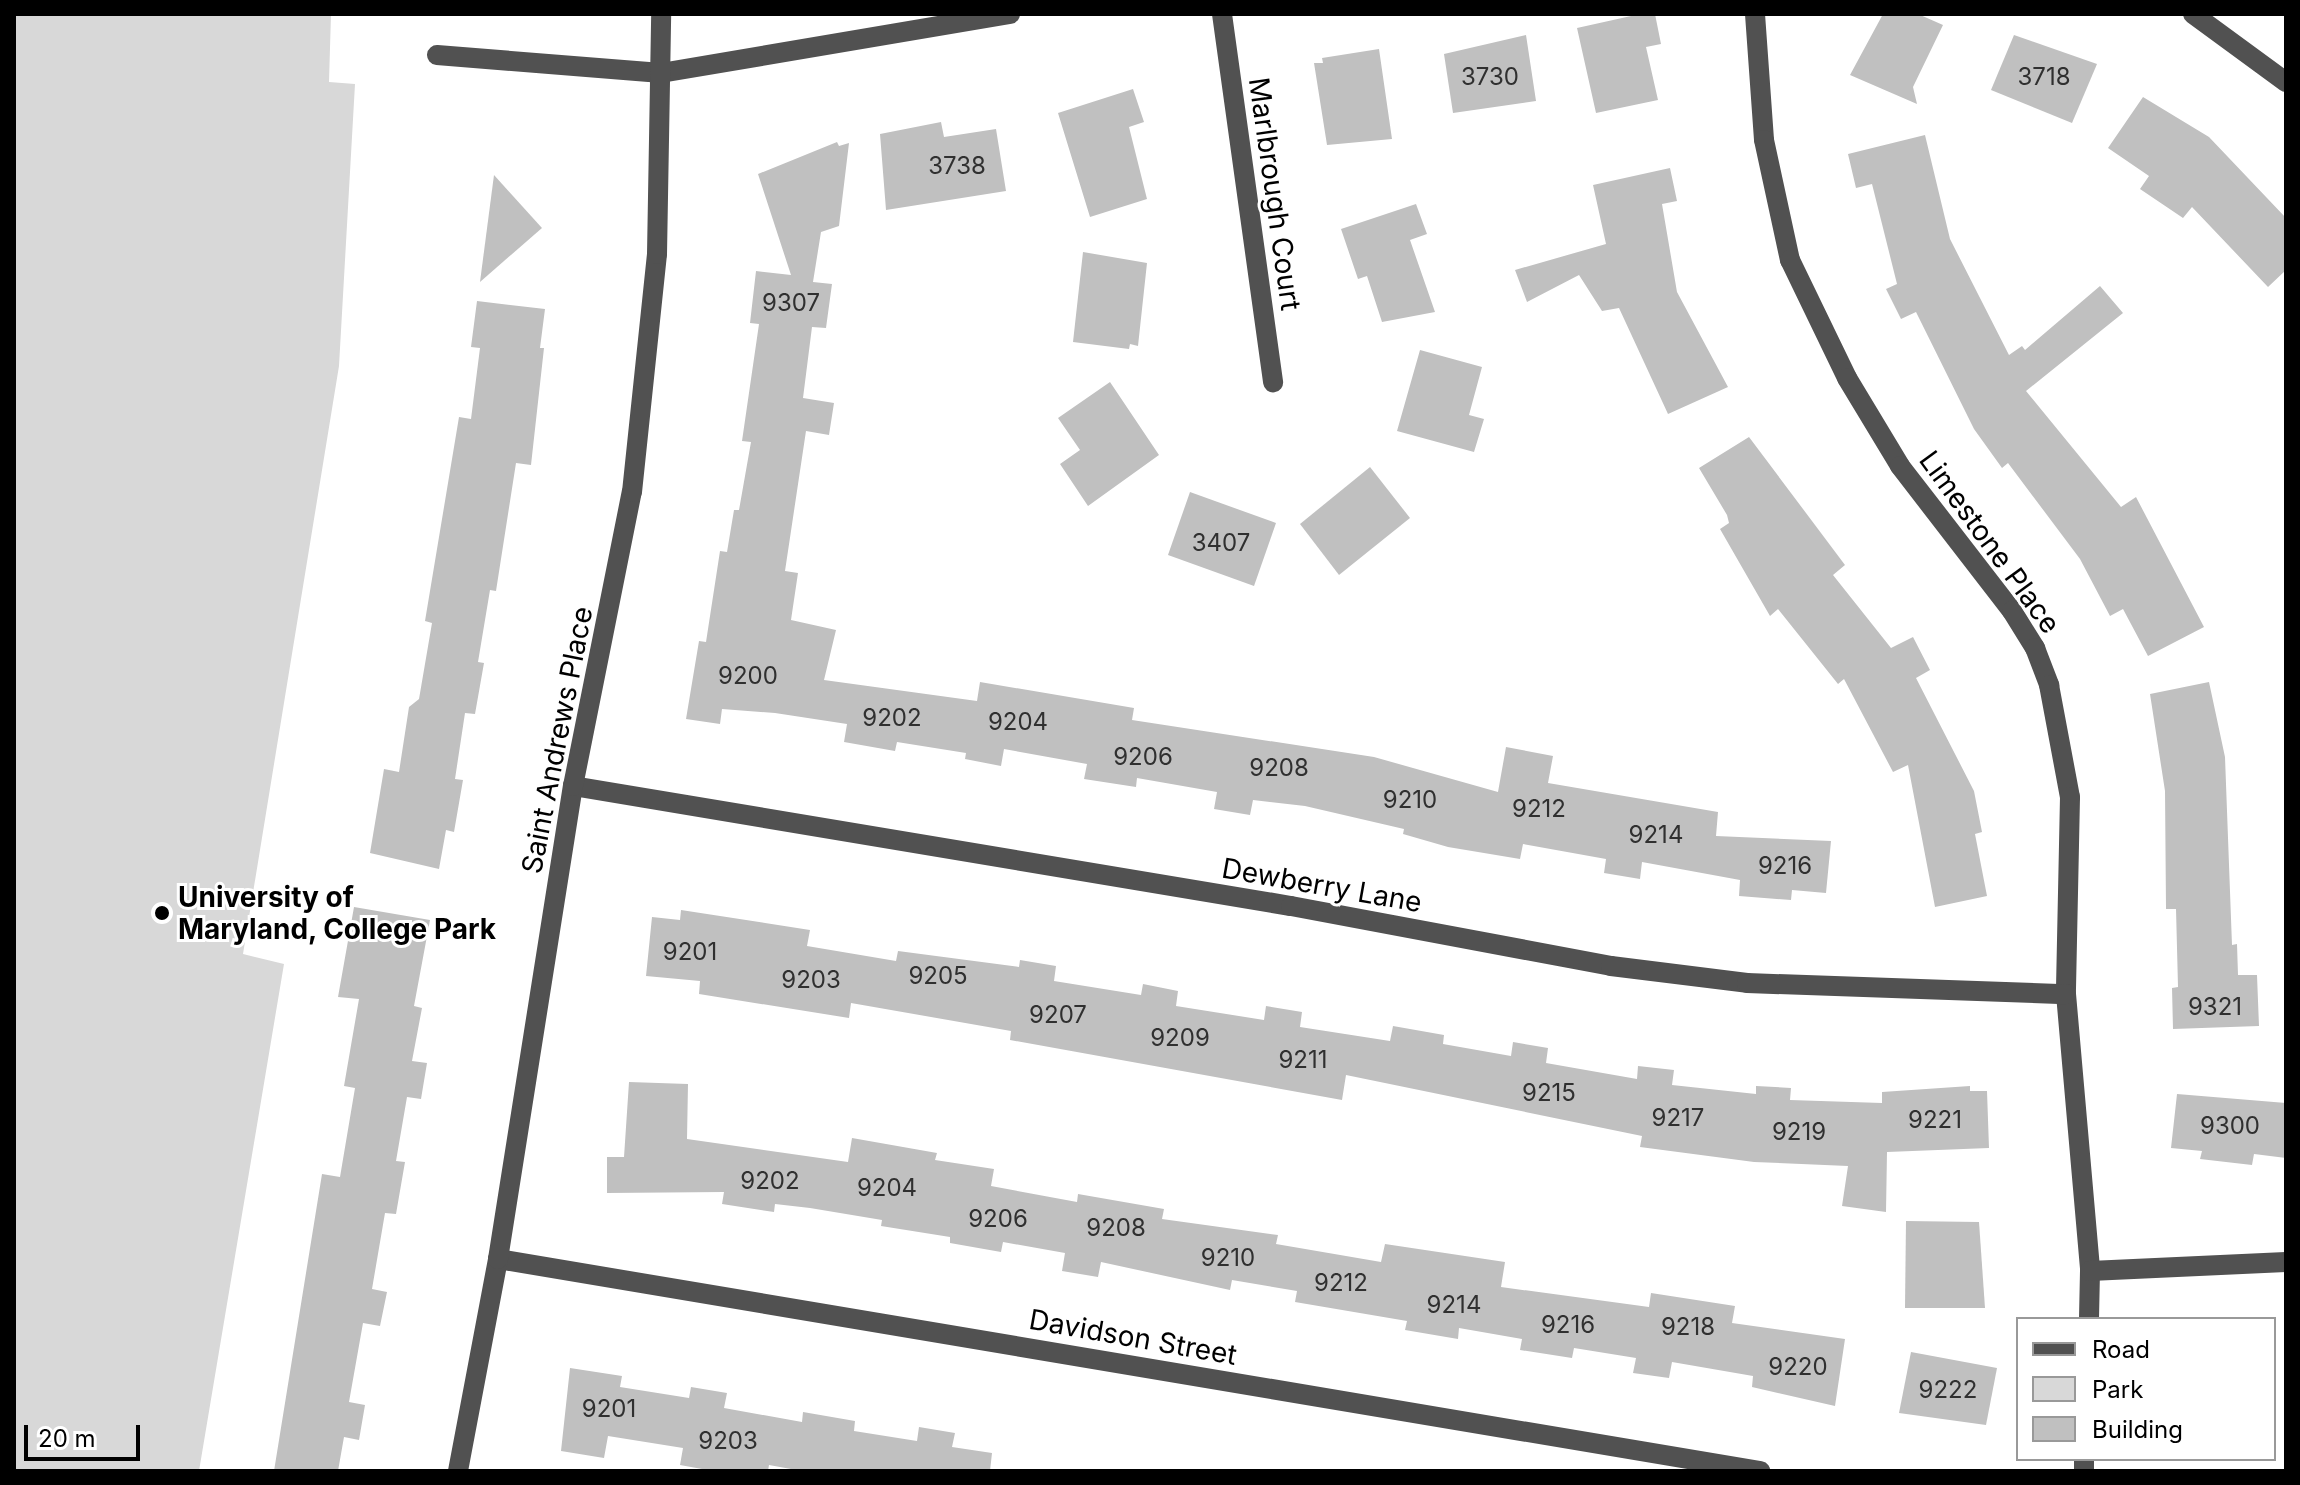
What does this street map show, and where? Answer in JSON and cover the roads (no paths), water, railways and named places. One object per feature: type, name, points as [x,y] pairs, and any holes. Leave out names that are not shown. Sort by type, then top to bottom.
[{"type":"street","name":"Saint Andrews Place","points":[[458,1471],[498,1259],[573,786],[629,506],[646,383],[657,254],[661,14]]},
{"type":"street","points":[[437,55],[661,73],[1010,14]]},
{"type":"street","name":"Marlbrough Court","points":[[1222,14],[1273,382]]},
{"type":"street","name":"Limestone Place","points":[[1755,14],[1764,140],[1790,260],[1847,378],[1900,466],[2012,611],[2035,648],[2049,685],[2070,797],[2066,994],[2090,1271],[2089,1317]]},
{"type":"street","points":[[2193,14],[2286,82]]},
{"type":"street","name":"Dewberry Lane","points":[[573,786],[1291,906],[1611,966],[1747,983],[2066,994]]},
{"type":"street","name":"Davidson Street","points":[[498,1259],[1760,1471]]},
{"type":"street","points":[[2090,1271],[2286,1262]]},
{"type":"place","name":"University of Maryland, College Park","points":[[162,913]]}]
